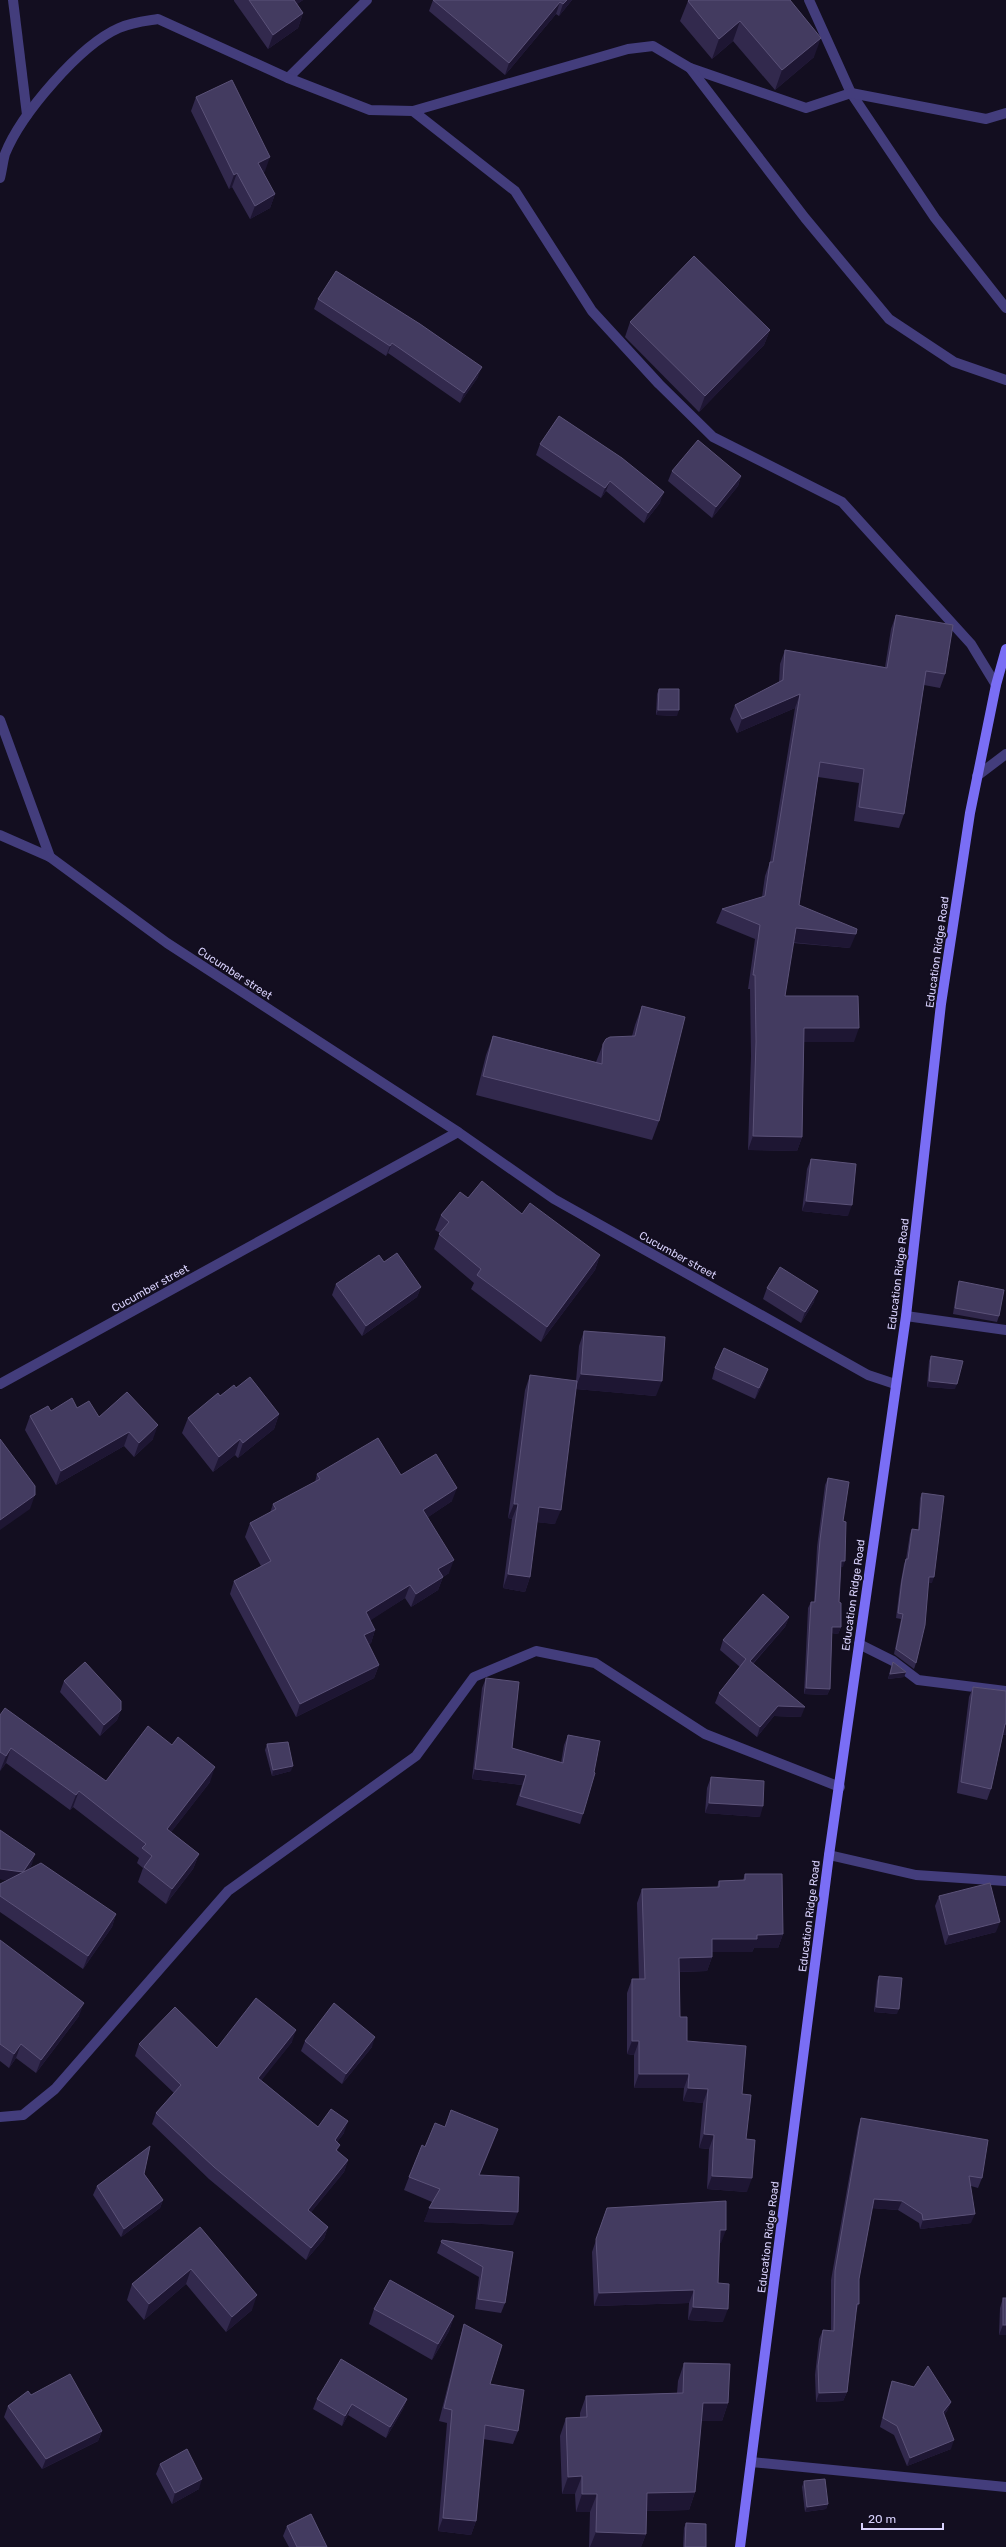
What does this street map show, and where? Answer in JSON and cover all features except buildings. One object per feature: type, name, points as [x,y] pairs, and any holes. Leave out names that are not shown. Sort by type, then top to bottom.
[{"type":"main road","name":"Education Ridge Road","points":[[740,2547],[829,1855],[840,1787],[895,1384],[906,1316],[941,1004],[977,776],[996,685],[1006,649]]},
{"type":"street","points":[[13,0],[27,114]]},
{"type":"street","points":[[288,78],[367,0]]},
{"type":"street","points":[[809,0],[851,93],[935,218],[1006,308]]},
{"type":"street","points":[[0,178],[5,154],[27,114],[58,76],[84,52],[118,28],[138,22],[158,19],[288,78],[370,110],[413,111],[628,49],[653,46],[690,68],[806,108],[851,93],[986,119],[1006,113]]},
{"type":"street","points":[[690,68],[805,218],[889,319],[954,362],[1006,380]]},
{"type":"street","points":[[413,111],[515,191],[592,311],[659,384],[713,437],[842,502],[971,644],[996,685]]},
{"type":"street","points":[[0,720],[50,857]]},
{"type":"street","points":[[977,776],[1006,754]]},
{"type":"street","name":"Cucumber street","points":[[0,835],[50,857],[167,943],[458,1132],[554,1199],[868,1375],[895,1384]]},
{"type":"street","name":"Cucumber street","points":[[0,1384],[458,1132]]},
{"type":"street","points":[[906,1316],[1006,1330]]},
{"type":"street","points":[[859,1644],[893,1661],[918,1680],[1006,1691]]},
{"type":"street","points":[[0,2117],[23,2115],[55,2089],[228,1891],[416,1756],[474,1677],[536,1651],[596,1663],[705,1734],[840,1787]]},
{"type":"street","points":[[829,1855],[916,1875],[1006,1880]]},
{"type":"street","points":[[751,2462],[1006,2487]]}]
